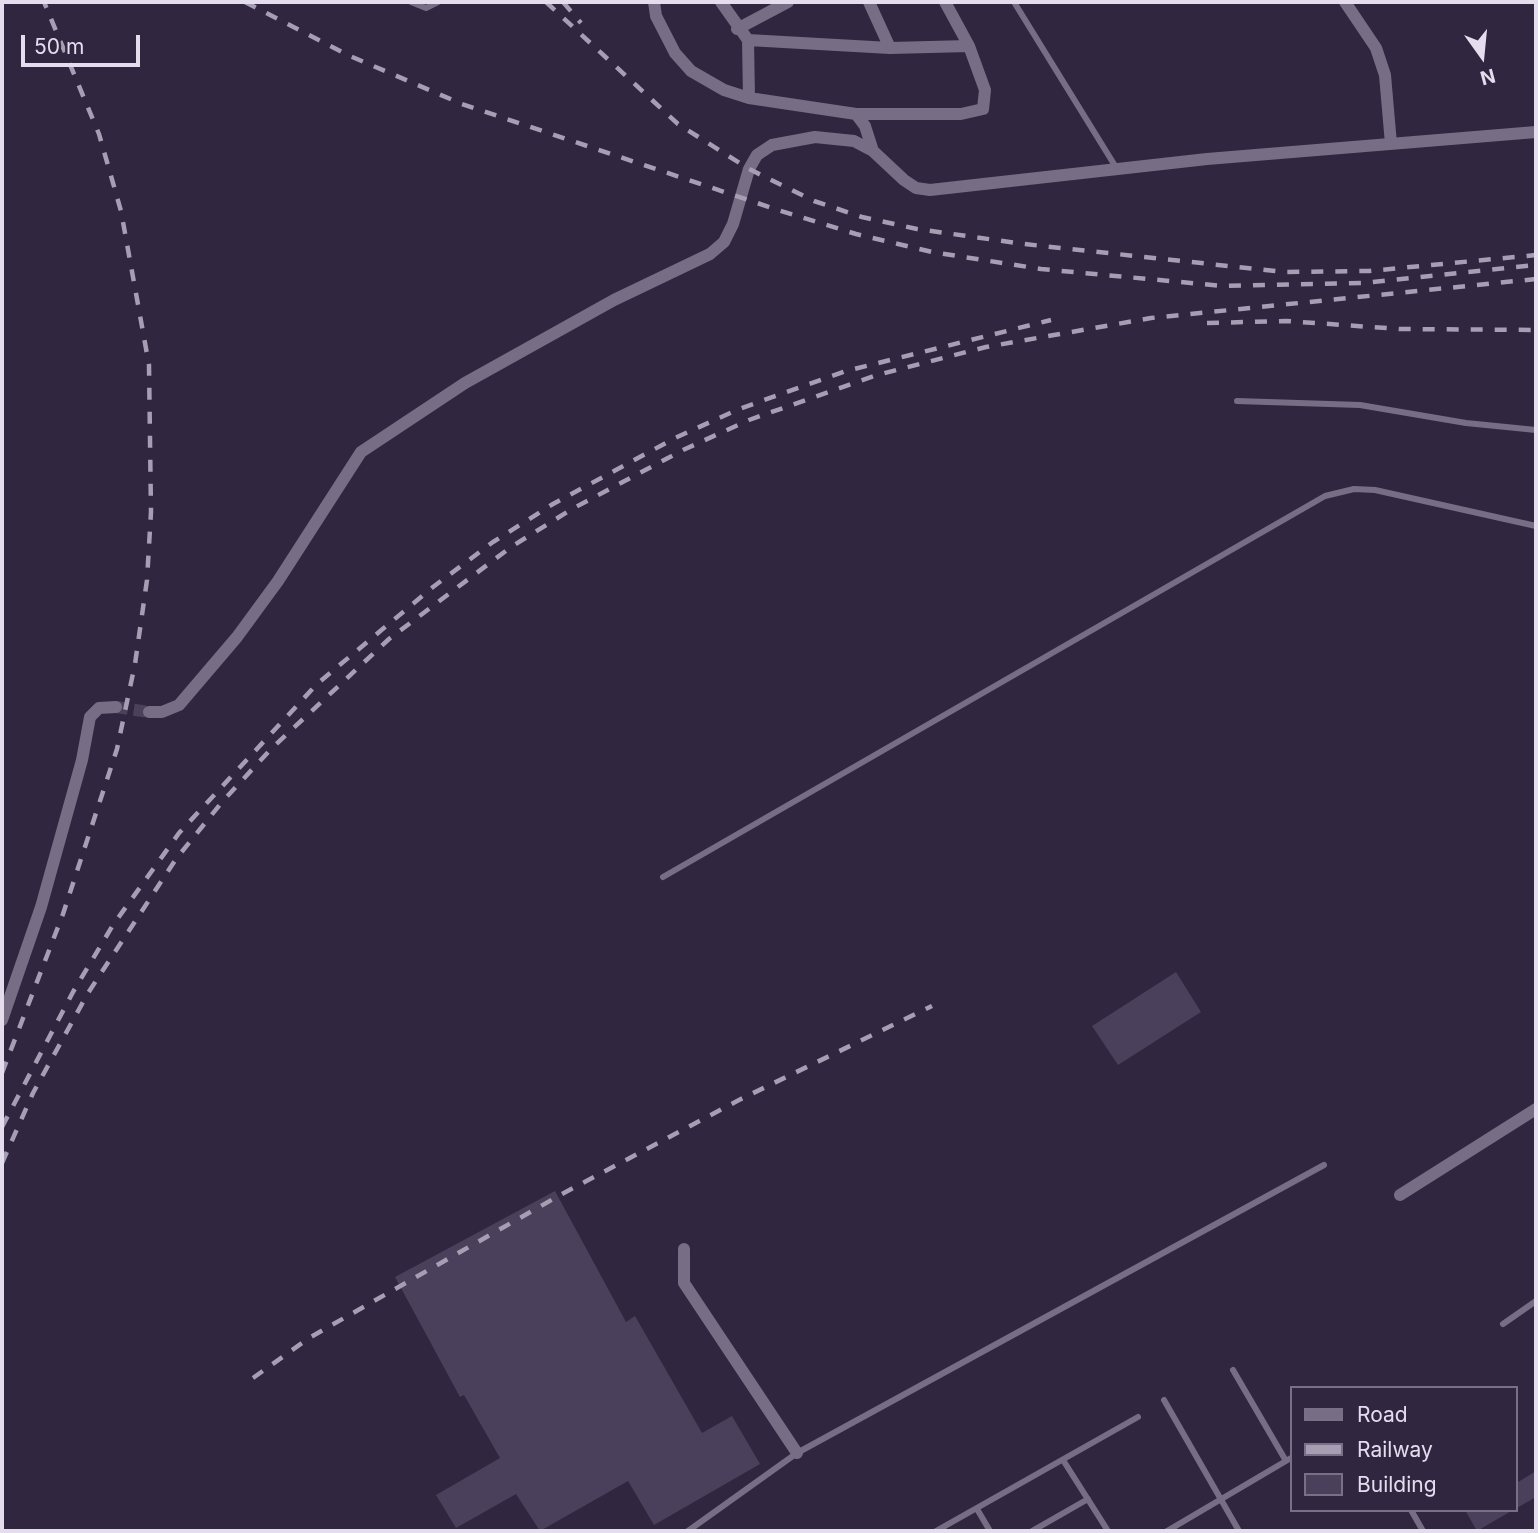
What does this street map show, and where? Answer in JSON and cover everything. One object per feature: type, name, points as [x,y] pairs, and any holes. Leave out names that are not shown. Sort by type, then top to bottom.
[{"type":"street","points":[[654,2],[656,16],[684,64],[709,83],[749,98],[856,114],[961,114],[983,109],[985,90],[969,46],[945,2]]},
{"type":"street","points":[[721,2],[737,29],[748,40],[890,48],[969,46]]},
{"type":"street","points":[[737,29],[788,2]]},
{"type":"street","points":[[869,2],[890,48]]},
{"type":"street","points":[[1345,2],[1376,48],[1385,75],[1391,144]]},
{"type":"street","points":[[748,40],[749,98]]},
{"type":"street","points":[[856,114],[865,126],[873,151]]},
{"type":"street","points":[[149,712],[162,712],[179,705],[237,637],[278,581],[361,452],[489,370],[614,300],[710,254],[724,242],[733,224],[749,169],[762,150],[788,141],[839,137],[873,151],[916,188],[930,190],[1117,169],[1536,132]]},
{"type":"street","points":[[2,1020],[41,907],[82,760],[90,717],[99,708],[116,707]]},
{"type":"street","points":[[1401,1195],[1536,1109]]},
{"type":"street","points":[[684,1249],[684,1283],[797,1453]]},
{"type":"lane","points":[[411,2],[426,8],[438,2]]},
{"type":"lane","points":[[1014,2],[1117,169]]},
{"type":"lane","points":[[1237,401],[1360,405],[1466,423],[1536,429]]},
{"type":"lane","points":[[663,877],[1325,496],[1354,489],[1375,489],[1536,526]]},
{"type":"lane","points":[[688,1531],[797,1453],[1324,1165]]},
{"type":"lane","points":[[1503,1324],[1536,1301]]},
{"type":"lane","points":[[1167,1531],[1289,1460],[1233,1370]]},
{"type":"lane","points":[[1164,1400],[1239,1531]]},
{"type":"lane","points":[[936,1531],[1138,1417]]},
{"type":"lane","points":[[1063,1460],[1108,1531]]},
{"type":"lane","points":[[1032,1531],[1088,1499]]},
{"type":"lane","points":[[978,1509],[990,1531]]},
{"type":"lane","points":[[1412,1512],[1423,1531]]},
{"type":"building","points":[[1176,972],[1201,1012],[1118,1065],[1092,1026]]},
{"type":"building","points":[[555,1191],[626,1322],[635,1316],[702,1433],[732,1416],[760,1464],[654,1525],[628,1481],[540,1531],[516,1494],[456,1528],[436,1495],[500,1458],[464,1395],[460,1397],[395,1277]]},
{"type":"building","points":[[1536,1471],[1536,1497],[1517,1508],[1517,1483]]},
{"type":"building","points":[[1466,1512],[1510,1512],[1477,1531]]},
{"type":"tunnel","points":[[116,707],[149,712]]},
{"type":"railway","points":[[2,1073],[63,914],[117,749],[135,664],[147,580],[151,512],[149,365],[121,211],[99,134],[44,2]]},
{"type":"railway","points":[[245,2],[350,56],[462,104],[778,210],[856,234],[932,252],[1041,269],[1223,286],[1363,283],[1536,265]]},
{"type":"railway","points":[[546,2],[678,124],[749,169],[814,201],[862,217],[917,229],[1024,244],[1284,272],[1369,271],[1536,255]]},
{"type":"railway","points":[[563,2],[581,23]]},
{"type":"railway","points":[[2,1163],[33,1093],[88,993],[176,859],[222,802],[272,748],[389,639],[511,547],[572,509],[683,450],[749,420],[877,375],[986,347],[1151,318],[1536,279]]},
{"type":"railway","points":[[2,1127],[73,992],[113,925],[179,833],[317,684],[433,587],[493,542],[553,504],[675,438],[739,409],[846,371],[1051,320]]},
{"type":"railway","points":[[1207,323],[1286,321],[1400,329],[1536,330]]},
{"type":"railway","points":[[253,1378],[309,1338],[562,1194],[739,1100],[932,1006]]}]
